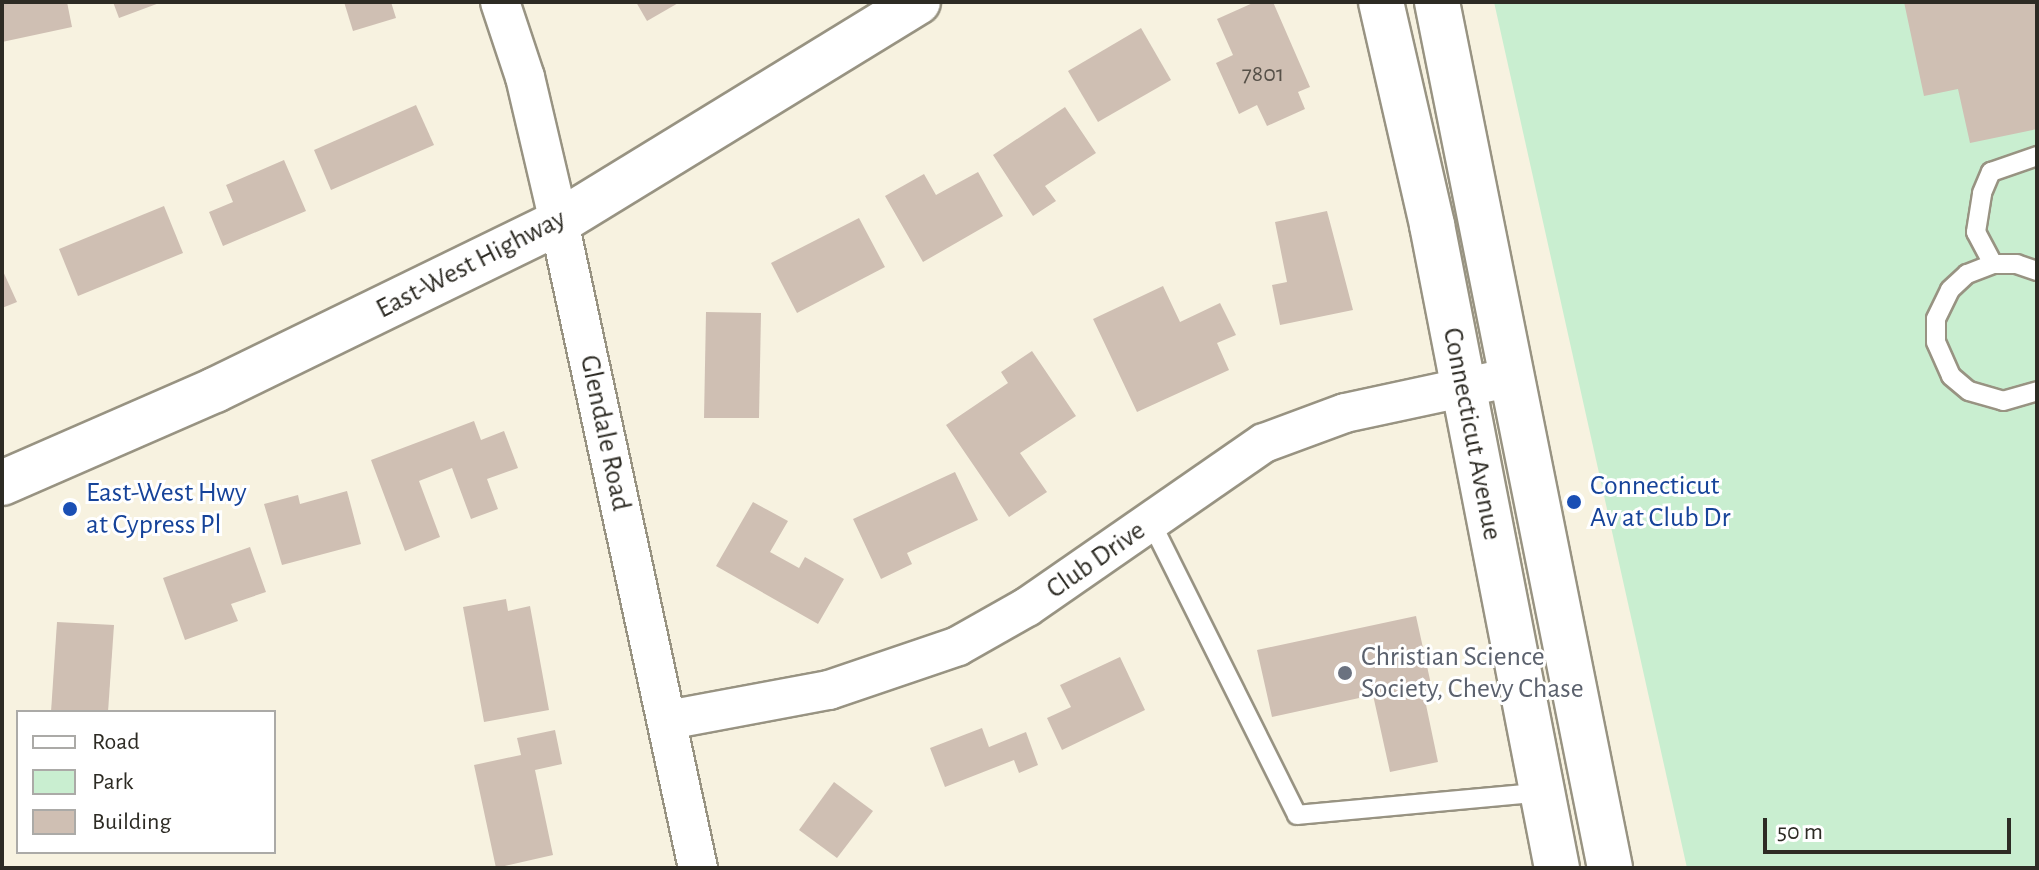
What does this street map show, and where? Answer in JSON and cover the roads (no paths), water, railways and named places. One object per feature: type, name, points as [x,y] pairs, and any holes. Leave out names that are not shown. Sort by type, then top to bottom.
[{"type":"main road","name":"East-West Highway","points":[[2,483],[215,390],[559,222],[918,2]]},
{"type":"main road","name":"Connecticut Avenue","points":[[1381,2],[1462,388],[1557,868]]},
{"type":"main road","name":"Connecticut Avenue","points":[[1437,2],[1610,868]]},
{"type":"street","name":"Glendale Road","points":[[500,2],[525,77],[559,222],[698,868]]},
{"type":"street","name":"Club Drive","points":[[668,720],[829,690],[958,646],[1027,607],[1264,443],[1345,413],[1513,377]]},
{"type":"lane","points":[[1993,264],[1976,232],[1982,193],[1991,172],[2037,156]]},
{"type":"lane","points":[[2037,271],[2017,264],[1993,264],[1967,274],[1950,290],[1936,319],[1936,342],[1951,376],[1969,391],[2003,401],[2037,391]]},
{"type":"lane","points":[[1151,522],[1297,815],[1543,792]]},
{"type":"place","name":"Connecticut Av at Club Dr","points":[[1574,502]]},
{"type":"place","name":"East-West Hwy at Cypress Pl","points":[[70,509]]},
{"type":"place","name":"Christian Science Society, Chevy Chase","points":[[1345,673]]}]
